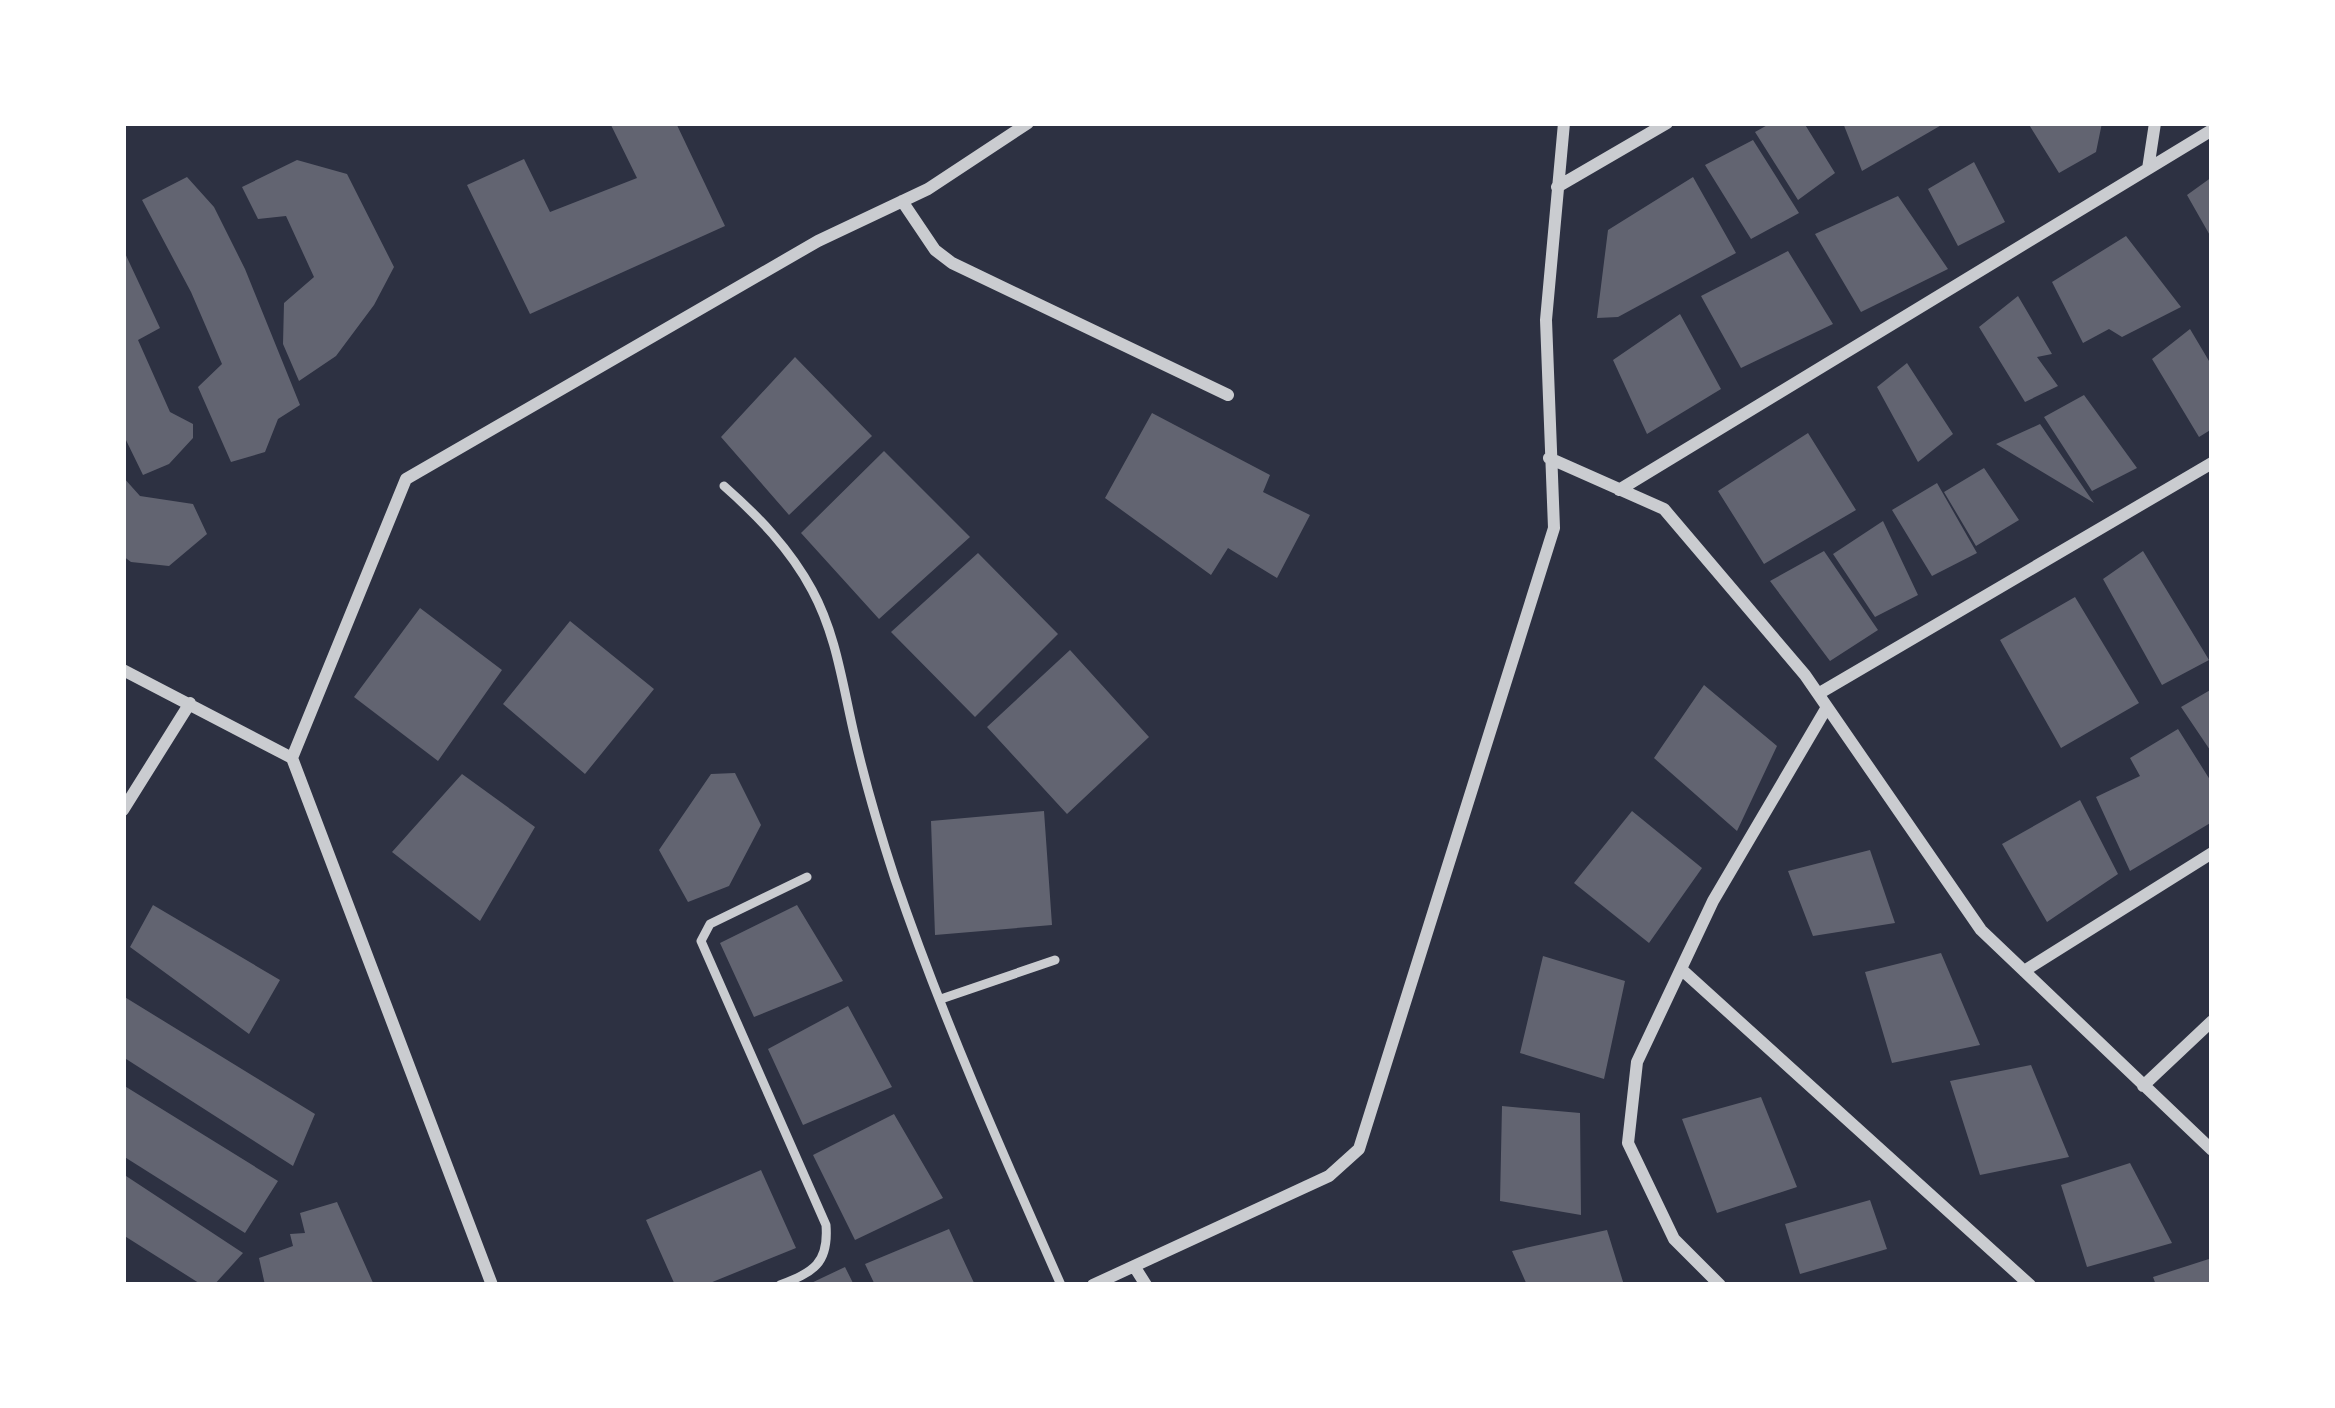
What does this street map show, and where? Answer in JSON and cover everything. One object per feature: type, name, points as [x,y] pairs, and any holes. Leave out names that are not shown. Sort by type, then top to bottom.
[{"type":"street","points":[[292,758],[406,479],[818,241],[928,189],[1028,123]]},
{"type":"street","points":[[1093,1285],[1329,1176],[1359,1149],[1554,528],[1546,320],[1564,123]]},
{"type":"street","points":[[1557,187],[1667,123]]},
{"type":"street","points":[[2148,169],[2155,123]]},
{"type":"street","points":[[1619,490],[2212,130]]},
{"type":"street","points":[[902,201],[935,250],[952,263],[1228,395]]},
{"type":"street","points":[[1549,458],[1664,509],[1818,694],[1981,930],[2212,1150]]},
{"type":"street","points":[[1818,694],[2212,464]]},
{"type":"street","points":[[123,670],[292,758],[492,1285]]},
{"type":"street","points":[[123,810],[190,703]]},
{"type":"street","points":[[1720,1285],[1674,1239],[1628,1143],[1637,1062],[1713,901],[1827,707]]},
{"type":"street","points":[[2024,971],[2212,853]]},
{"type":"street","points":[[1682,969],[2030,1285]]},
{"type":"street","points":[[2143,1086],[2212,1021]]},
{"type":"street","points":[[1135,1266],[1146,1285]]},
{"type":"lane","points":[[724,486],[778,540],[823,612],[877,820],[941,998],[1061,1285]]},
{"type":"lane","points":[[780,1285],[811,1273],[820,1262],[826,1249],[826,1225],[701,941],[710,924],[808,877]]},
{"type":"lane","points":[[941,998],[1055,960]]},
{"type":"building","points":[[610,123],[676,123],[725,226],[530,314],[467,185],[524,159],[550,212],[637,178]]},
{"type":"building","points":[[1771,123],[1804,123],[1835,173],[1798,200],[1755,132]]},
{"type":"building","points":[[1843,123],[1945,123],[1862,171]]},
{"type":"building","points":[[2028,123],[2102,123],[2096,152],[2059,173]]},
{"type":"building","points":[[1753,140],[1799,213],[1751,239],[1705,165]]},
{"type":"building","points":[[297,160],[347,174],[394,267],[374,305],[336,356],[299,381],[283,344],[284,303],[314,277],[286,216],[258,219],[242,187]]},
{"type":"building","points":[[1974,162],[2005,222],[1958,246],[1928,189]]},
{"type":"building","points":[[187,177],[214,207],[245,269],[300,405],[278,419],[265,452],[231,462],[198,387],[222,364],[191,292],[142,200]]},
{"type":"building","points":[[1693,177],[1736,253],[1618,317],[1597,318],[1608,230]]},
{"type":"building","points":[[2212,177],[2212,239],[2187,195]]},
{"type":"building","points":[[1898,196],[1948,269],[1861,312],[1815,234]]},
{"type":"building","points":[[2126,236],[2181,307],[2122,337],[2109,329],[2083,343],[2052,282]]},
{"type":"building","points":[[123,249],[160,328],[138,340],[170,412],[193,424],[193,438],[169,464],[143,475],[123,434]]},
{"type":"building","points":[[1788,251],[1833,324],[1741,368],[1701,296]]},
{"type":"building","points":[[2018,296],[2052,354],[2037,357],[2058,386],[2025,402],[1979,327]]},
{"type":"building","points":[[1680,314],[1721,389],[1647,434],[1613,360]]},
{"type":"building","points":[[2190,329],[2212,366],[2212,429],[2199,437],[2152,359]]},
{"type":"building","points":[[795,357],[872,436],[789,515],[721,437]]},
{"type":"building","points":[[1907,363],[1953,434],[1918,462],[1877,387]]},
{"type":"building","points":[[2084,395],[2137,468],[2092,491],[2044,417]]},
{"type":"building","points":[[1152,413],[1270,475],[1263,492],[1310,515],[1277,578],[1228,548],[1211,575],[1105,498]]},
{"type":"building","points":[[2040,424],[2094,503],[1996,444]]},
{"type":"building","points":[[1808,433],[1856,510],[1764,564],[1718,491]]},
{"type":"building","points":[[884,451],[970,537],[879,619],[801,533]]},
{"type":"building","points":[[1984,468],[2019,520],[1976,546],[1944,492]]},
{"type":"building","points":[[123,477],[140,496],[193,504],[207,534],[169,566],[131,562],[123,556]]},
{"type":"building","points":[[1937,483],[1977,553],[1932,576],[1892,510]]},
{"type":"building","points":[[1883,521],[1918,595],[1875,617],[1833,554]]},
{"type":"building","points":[[1824,551],[1878,630],[1830,661],[1770,581]]},
{"type":"building","points":[[2143,551],[2209,660],[2162,685],[2103,579]]},
{"type":"building","points":[[978,553],[1058,634],[975,717],[891,632]]},
{"type":"building","points":[[2075,597],[2139,703],[2061,748],[2000,640]]},
{"type":"building","points":[[420,608],[502,670],[438,761],[354,697]]},
{"type":"building","points":[[570,621],[654,689],[585,774],[503,704]]},
{"type":"building","points":[[1070,650],[1149,737],[1067,814],[987,727]]},
{"type":"building","points":[[1704,685],[1777,746],[1737,831],[1654,758]]},
{"type":"building","points":[[2212,689],[2212,753],[2181,707]]},
{"type":"building","points":[[2178,729],[2212,783],[2212,822],[2130,871],[2096,797],[2140,776],[2130,758]]},
{"type":"building","points":[[735,773],[761,825],[729,886],[688,902],[659,850],[711,774]]},
{"type":"building","points":[[462,774],[535,827],[480,921],[392,852]]},
{"type":"building","points":[[2080,800],[2118,874],[2047,922],[2002,844]]},
{"type":"building","points":[[1044,811],[1052,925],[935,935],[931,821]]},
{"type":"building","points":[[1632,811],[1702,868],[1649,943],[1574,883]]},
{"type":"building","points":[[1870,850],[1895,923],[1813,936],[1788,871]]},
{"type":"building","points":[[153,905],[280,980],[249,1034],[130,947]]},
{"type":"building","points":[[797,905],[843,981],[754,1017],[720,943]]},
{"type":"building","points":[[1941,953],[1980,1045],[1892,1063],[1865,972]]},
{"type":"building","points":[[1543,956],[1625,981],[1604,1079],[1520,1053]]},
{"type":"building","points":[[123,996],[315,1114],[293,1166],[123,1057]]},
{"type":"building","points":[[848,1006],[892,1087],[803,1125],[768,1049]]},
{"type":"building","points":[[2031,1065],[2069,1157],[1980,1175],[1950,1081]]},
{"type":"building","points":[[123,1085],[278,1181],[245,1233],[123,1156]]},
{"type":"building","points":[[1761,1097],[1797,1187],[1717,1213],[1682,1119]]},
{"type":"building","points":[[1502,1106],[1580,1113],[1581,1215],[1500,1201]]},
{"type":"building","points":[[894,1114],[943,1198],[855,1240],[813,1155]]},
{"type":"building","points":[[2130,1163],[2172,1243],[2087,1267],[2061,1185]]},
{"type":"building","points":[[761,1170],[796,1248],[705,1285],[675,1285],[646,1220]]},
{"type":"building","points":[[123,1174],[243,1253],[214,1285],[202,1285],[123,1235]]},
{"type":"building","points":[[1870,1200],[1887,1249],[1800,1274],[1785,1224]]},
{"type":"building","points":[[337,1202],[374,1285],[265,1285],[259,1258],[293,1246],[290,1234],[305,1233],[300,1213]]},
{"type":"building","points":[[949,1229],[975,1285],[875,1285],[865,1264]]},
{"type":"building","points":[[1607,1230],[1624,1285],[1527,1285],[1512,1251]]},
{"type":"building","points":[[2212,1258],[2212,1285],[2156,1285],[2153,1277]]},
{"type":"building","points":[[845,1267],[854,1285],[807,1285]]}]
